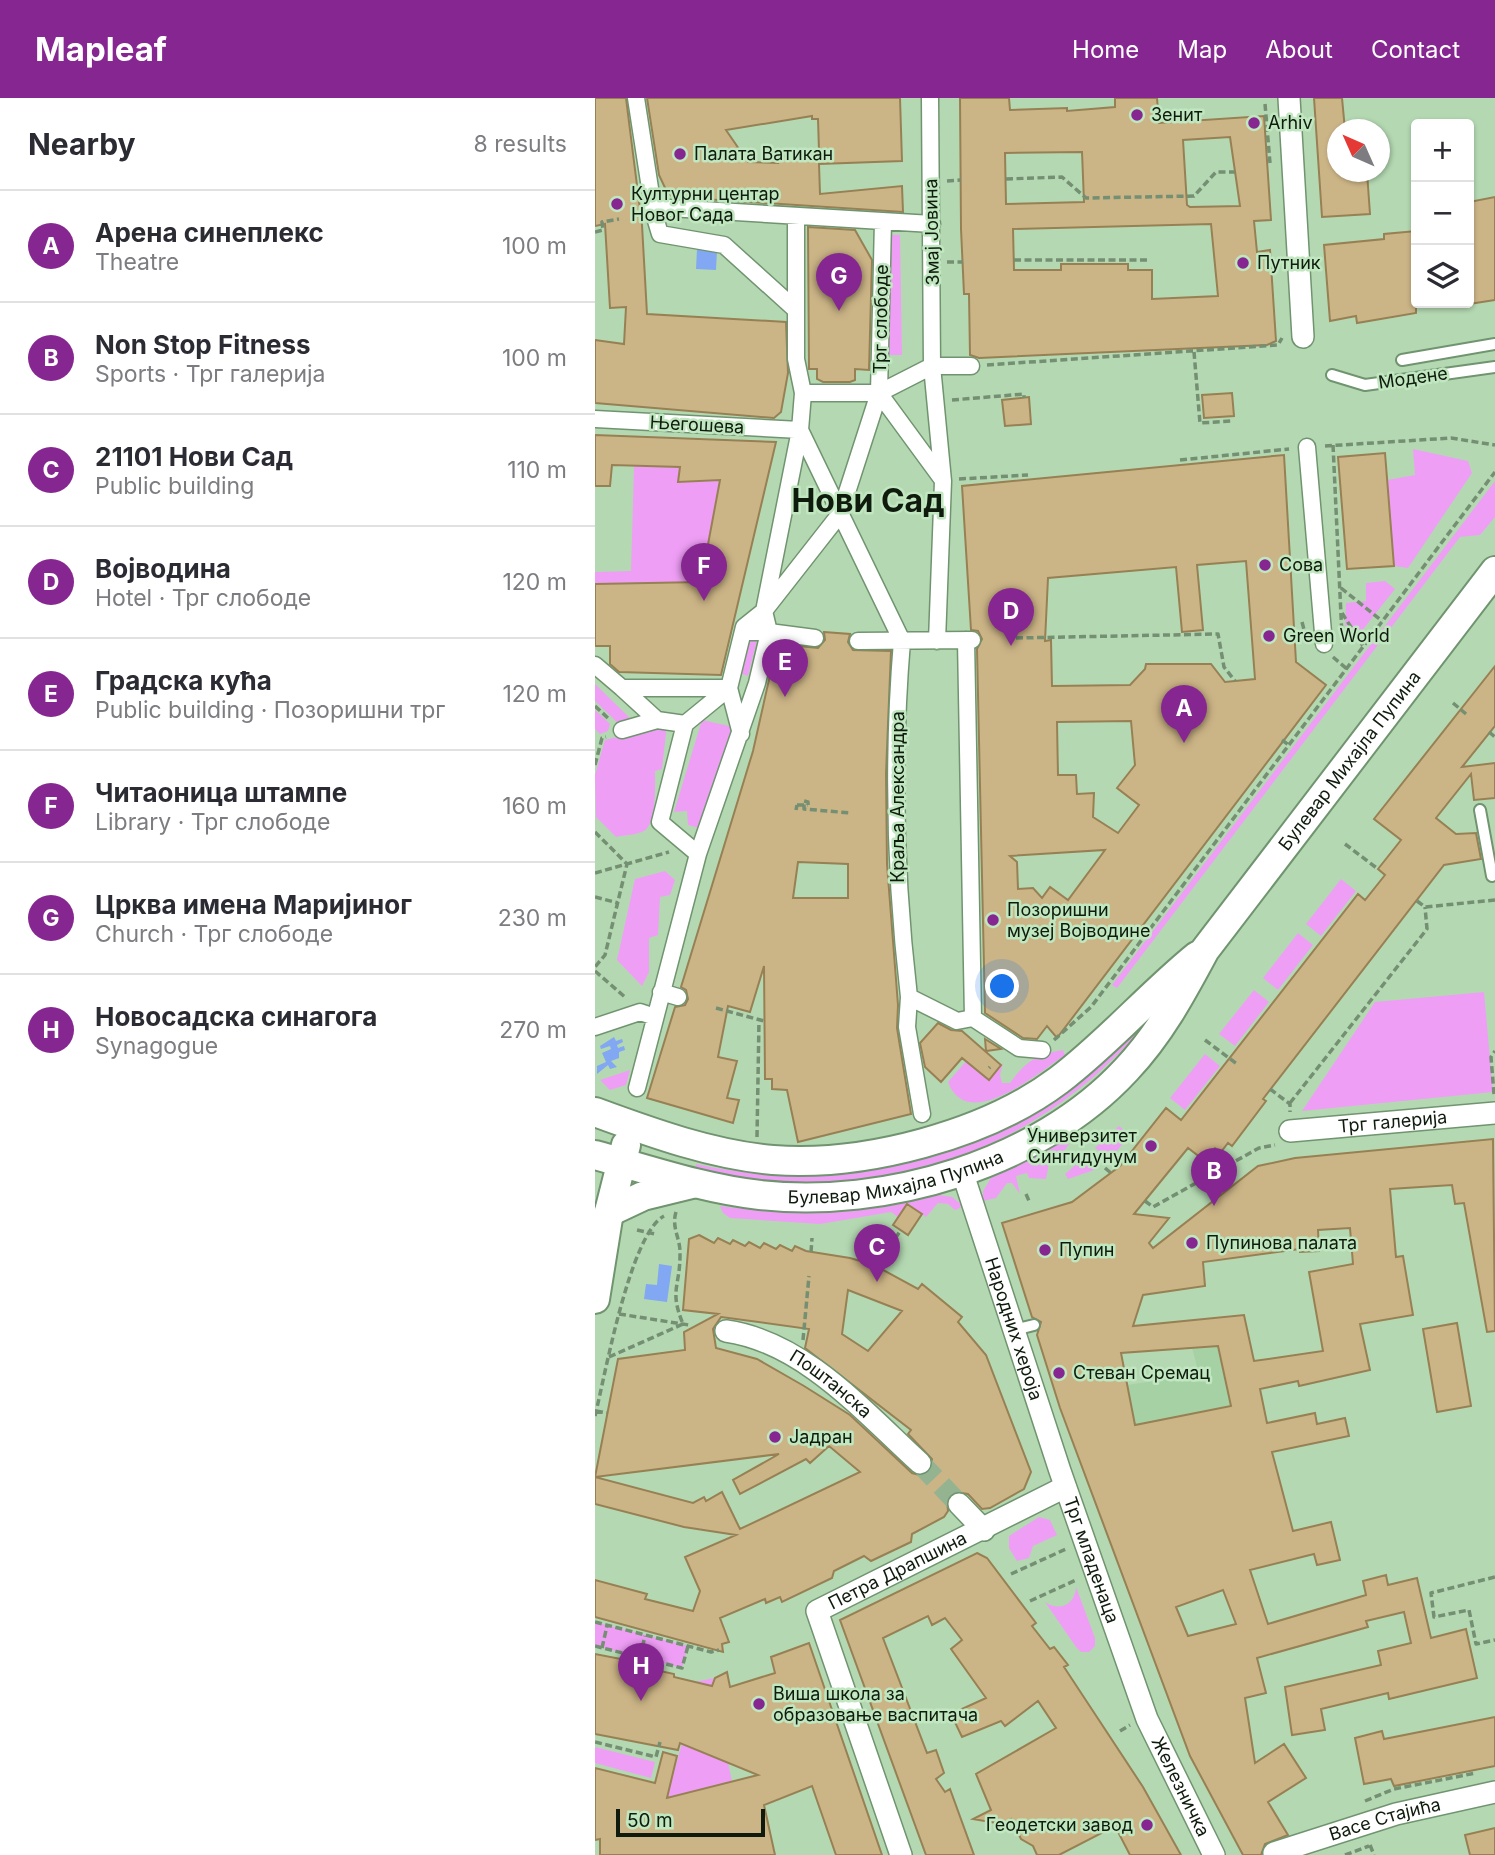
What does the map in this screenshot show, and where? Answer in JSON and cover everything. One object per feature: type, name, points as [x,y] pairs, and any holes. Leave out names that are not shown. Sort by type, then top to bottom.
[{"type":"main road","name":"Булевар Михајла Пупина","points":[[608,1159],[764,1196],[834,1196],[905,1187],[962,1171],[998,1157],[1060,1123],[1124,1073],[1159,1030],[1205,950],[1495,571]]},
{"type":"main road","name":"Булевар Михајла Пупина","points":[[595,1112],[727,1153],[776,1160],[873,1153],[959,1131],[998,1116],[1059,1080],[1170,978],[1205,950]]},
{"type":"main road","points":[[595,1298],[608,1159],[632,1125]]},
{"type":"main road","points":[[602,1202],[701,1183]]},
{"type":"street","points":[[636,98],[652,202],[660,234],[723,245],[796,310]]},
{"type":"street","name":"Змај Јовина","points":[[930,98],[933,366]]},
{"type":"street","points":[[1289,98],[1293,338]]},
{"type":"street","points":[[652,202],[796,216],[932,224]]},
{"type":"street","points":[[638,1088],[660,992],[698,854],[741,734],[769,632],[764,611],[800,430],[803,393],[796,359],[796,216]]},
{"type":"street","name":"Трг слободе","points":[[883,221],[879,393],[943,481]]},
{"type":"street","points":[[803,393],[879,393],[933,366],[971,366]]},
{"type":"street","points":[[933,366],[943,481],[937,641]]},
{"type":"street","points":[[741,734],[730,682],[744,627],[764,611],[840,514],[879,393]]},
{"type":"street","name":"Његошева","points":[[595,419],[800,430]]},
{"type":"street","points":[[800,430],[902,641]]},
{"type":"street","points":[[1307,447],[1324,644]]},
{"type":"street","points":[[743,632],[769,632],[815,638]]},
{"type":"street","points":[[858,641],[968,643],[973,1018]]},
{"type":"street","name":"Краља Александра","points":[[902,641],[897,688],[892,816],[899,915],[909,997],[907,1027],[922,1114]]},
{"type":"street","points":[[595,665],[657,720]]},
{"type":"street","points":[[622,688],[730,682]]},
{"type":"street","points":[[698,854],[660,822],[685,724],[730,682]]},
{"type":"street","points":[[622,730],[657,720],[685,724]]},
{"type":"street","points":[[660,992],[678,997]]},
{"type":"street","points":[[909,997],[957,1021],[973,1018],[1020,1048],[1042,1050]]},
{"type":"street","points":[[595,1027],[640,1012],[655,1017]]},
{"type":"street","name":"Трг галерија","points":[[1284,1138],[1495,1113]]},
{"type":"street","name":"Народних хероја","points":[[962,1171],[1024,1327],[1065,1487]]},
{"type":"street","name":"Поштанска","points":[[726,1331],[755,1336],[800,1360],[848,1396],[920,1463]]},
{"type":"street","name":"Трг младенаца","points":[[984,1530],[1065,1487],[1147,1719]]},
{"type":"street","points":[[959,1504],[984,1530]]},
{"type":"street","name":"Петра Драпшина","points":[[901,1855],[817,1611],[984,1530]]},
{"type":"street","name":"Железничка","points":[[1147,1719],[1214,1855]]},
{"type":"street","name":"Васе Стајића","points":[[1274,1853],[1397,1814],[1495,1792]]},
{"type":"lane","name":"Модене","points":[[1402,360],[1495,344]]},
{"type":"lane","name":"Модене","points":[[1332,375],[1365,385],[1495,367]]},
{"type":"lane","points":[[1480,810],[1492,876]]},
{"type":"path","points":[[1006,179],[1062,177],[1086,198],[1193,196],[1216,173],[1235,172]]},
{"type":"path","points":[[595,232],[603,230],[602,222],[619,219]]},
{"type":"path","points":[[1014,261],[1149,260]]},
{"type":"path","points":[[971,366],[1278,345],[1293,338]]},
{"type":"path","points":[[1194,351],[1200,423],[1211,420],[1231,421]]},
{"type":"path","points":[[936,401],[1024,394],[1024,398]]},
{"type":"path","points":[[1180,460],[1307,447],[1451,438],[1495,445]]},
{"type":"path","points":[[1324,644],[1343,636],[1333,445]]},
{"type":"path","points":[[1042,1050],[1091,1007],[1495,472]]},
{"type":"path","points":[[962,479],[1028,475]]},
{"type":"path","points":[[1341,588],[1382,621]]},
{"type":"path","points":[[1342,613],[1363,646]]},
{"type":"path","points":[[1016,638],[1218,634],[1224,667],[1235,681]]},
{"type":"path","points":[[1337,662],[1347,669]]},
{"type":"path","points":[[1453,703],[1466,714]]},
{"type":"path","points":[[595,765],[602,738],[622,730]]},
{"type":"path","points":[[1489,732],[1495,737]]},
{"type":"path","points":[[1282,740],[1290,746]]},
{"type":"path","points":[[796,810],[797,805],[808,806],[808,802],[804,802],[804,809],[851,813]]},
{"type":"path","points":[[595,832],[627,864]]},
{"type":"path","points":[[1345,844],[1378,869]]},
{"type":"path","points":[[595,873],[670,852]]},
{"type":"path","points":[[627,864],[605,955],[595,969],[631,1002]]},
{"type":"path","points":[[595,897],[618,903]]},
{"type":"path","points":[[1417,901],[1425,907],[1495,900]]},
{"type":"path","points":[[1290,1104],[1427,929],[1425,907]]},
{"type":"path","points":[[716,1008],[761,1021],[757,1137]]},
{"type":"path","points":[[1205,1040],[1237,1064]]},
{"type":"path","points":[[1495,1051],[1491,1056],[1495,1103]]},
{"type":"path","points":[[1145,1201],[1153,1207],[1259,1148],[1284,1138]]},
{"type":"path","points":[[1105,1168],[1111,1173]]},
{"type":"path","points":[[1026,1194],[1028,1201]]},
{"type":"path","points":[[673,1222],[681,1253],[674,1303],[683,1324]]},
{"type":"path","points":[[637,1230],[655,1234]]},
{"type":"path","points":[[889,1247],[901,1230]]},
{"type":"path","points":[[607,1413],[596,1414],[619,1314],[648,1233]]},
{"type":"path","points":[[811,1252],[812,1238]]},
{"type":"path","points":[[804,1333],[809,1276]]},
{"type":"path","points":[[619,1314],[689,1325]]},
{"type":"path","points":[[609,1357],[683,1324]]},
{"type":"path","points":[[1011,1574],[1067,1549]]},
{"type":"path","points":[[1495,1577],[1431,1593],[1434,1616],[1469,1610],[1476,1644],[1495,1640]]},
{"type":"path","points":[[1030,1601],[1078,1579]]},
{"type":"path","points":[[595,1622],[711,1652],[719,1650]]},
{"type":"path","points":[[602,1648],[608,1625]]},
{"type":"path","points":[[640,1657],[645,1635]]},
{"type":"path","points":[[595,1646],[682,1668],[688,1646]]},
{"type":"path","points":[[595,1742],[659,1758],[660,1742]]},
{"type":"path","points":[[1370,1846],[1374,1855]]},
{"type":"shaded area","points":[[887,235],[900,235],[902,355],[889,355]]},
{"type":"shaded area","points":[[1413,449],[1468,461],[1472,473],[1408,568],[1394,566],[1387,480],[1415,475]]},
{"type":"shaded area","points":[[634,466],[680,467],[679,482],[694,481],[717,469],[719,487],[701,582],[595,584],[595,572],[631,571]]},
{"type":"shaded area","points":[[1495,481],[1495,517],[1480,535],[1460,537],[1117,988],[1112,985]]},
{"type":"shaded area","points":[[1385,581],[1395,589],[1353,642],[1345,636],[1346,603],[1366,601],[1366,583]]},
{"type":"shaded area","points":[[750,638],[757,640],[748,676],[742,674]]},
{"type":"shaded area","points":[[595,684],[635,723],[622,727],[595,701]]},
{"type":"shaded area","points":[[595,710],[610,724],[608,731],[600,734],[595,729]]},
{"type":"shaded area","points":[[702,720],[729,726],[735,732],[703,829],[688,825],[687,811],[674,812]]},
{"type":"shaded area","points":[[667,724],[662,769],[655,771],[654,803],[648,827],[644,831],[616,837],[596,817],[595,775],[605,740]]},
{"type":"shaded area","points":[[665,871],[675,880],[670,895],[660,897],[658,935],[649,938],[649,972],[642,986],[617,960],[635,879]]},
{"type":"shaded area","points":[[1341,879],[1356,891],[1321,936],[1306,924]]},
{"type":"shaded area","points":[[1298,933],[1313,945],[1278,990],[1263,978]]},
{"type":"shaded area","points":[[1254,990],[1269,1002],[1235,1046],[1219,1034]]},
{"type":"shaded area","points":[[1484,992],[1493,1092],[1302,1111],[1375,1002]]},
{"type":"shaded area","points":[[1157,1010],[1112,1060],[1062,1102],[1008,1135],[950,1160],[890,1176],[826,1183],[761,1180],[695,1169],[696,1164],[746,1172],[797,1175],[848,1173],[899,1165],[949,1151],[996,1132],[1041,1108],[1093,1071]]},
{"type":"shaded area","points":[[1063,1050],[1065,1055],[1038,1074],[1003,1095],[986,1101],[971,1102],[957,1097],[948,1082],[968,1059],[989,1079],[1003,1063],[1000,1075],[1002,1083],[1010,1083],[1021,1069],[1033,1060]]},
{"type":"shaded area","points":[[1205,1054],[1220,1066],[1185,1110],[1170,1098]]},
{"type":"shaded area","points":[[630,1070],[626,1085],[610,1090],[600,1080]]},
{"type":"shaded area","points":[[1119,1126],[1130,1135],[1110,1159],[1095,1148]]},
{"type":"shaded area","points":[[1072,1133],[1075,1135],[1063,1153],[1050,1158],[1046,1179],[1029,1178],[1027,1173],[1016,1176],[1020,1194],[1012,1183],[1007,1183],[996,1198],[983,1201],[983,1191],[991,1178]]},
{"type":"shaded area","points":[[1086,1156],[1097,1169],[1068,1179],[1065,1174]]},
{"type":"shaded area","points":[[939,1195],[952,1197],[962,1205],[955,1210],[948,1204],[938,1203],[926,1217],[907,1204],[898,1217],[891,1212],[820,1224],[730,1218],[723,1213],[720,1206],[776,1211],[831,1211],[885,1206]]},
{"type":"shaded area","points":[[1244,1315],[1275,1464],[1242,1470],[1142,1472],[1087,1482],[1060,1408],[1129,1398],[1127,1385],[1199,1374],[1192,1348],[1218,1346],[1219,1318]]},
{"type":"shaded area","points":[[1039,1517],[1050,1520],[1057,1535],[1033,1546],[1029,1558],[1017,1561],[1009,1548],[1009,1536]]},
{"type":"shaded area","points":[[1076,1587],[1095,1638],[1095,1646],[1089,1652],[1081,1652],[1076,1647],[1045,1602],[1056,1606],[1065,1605],[1073,1598]]},
{"type":"shaded area","points":[[595,1622],[688,1646],[682,1668],[595,1646]]},
{"type":"shaded area","points":[[715,1678],[697,1750],[728,1763],[732,1781],[654,1801],[670,1786],[683,1740],[694,1682]]},
{"type":"shaded area","points":[[595,1747],[655,1762],[651,1778],[595,1763]]},
{"type":"water","points":[[697,249],[717,250],[716,270],[696,269]]},
{"type":"water","points":[[614,1037],[616,1041],[622,1039],[623,1042],[617,1045],[618,1048],[624,1046],[625,1050],[619,1052],[619,1058],[611,1061],[617,1067],[610,1069],[608,1065],[597,1074],[597,1066],[606,1062],[602,1053],[611,1049],[610,1046],[601,1049],[600,1046]]},
{"type":"water","points":[[659,1264],[672,1266],[667,1302],[644,1299],[646,1284],[657,1285]]},
{"type":"building","points":[[595,98],[626,98],[642,225],[647,314],[786,322],[788,373],[781,412],[774,418],[595,403],[595,340],[624,344],[626,307],[610,308],[605,224],[595,226]]},
{"type":"building","points":[[647,98],[900,98],[902,161],[819,164],[820,194],[902,186],[903,212],[673,197],[667,192],[659,175]],"holes":[[[812,116],[812,119],[818,119],[819,151],[777,157],[778,163],[748,162],[726,130]]]},
{"type":"building","points":[[960,98],[1009,98],[1010,110],[1067,108],[1067,111],[1115,107],[1115,98],[1157,98],[1159,123],[1264,116],[1271,220],[1254,221],[1257,252],[1270,250],[1276,341],[1267,345],[979,358],[970,355],[969,294],[964,294]],"holes":[[[1230,137],[1240,206],[1190,207],[1187,205],[1183,140]],[[1082,152],[1084,202],[1006,204],[1005,153]],[[1211,224],[1218,296],[1152,299],[1152,270],[1128,270],[1128,264],[1061,264],[1061,270],[1014,270],[1013,229]]]},
{"type":"building","points":[[1314,98],[1342,98],[1344,119],[1327,119],[1327,182],[1368,182],[1370,214],[1322,217]]},
{"type":"building","points":[[1495,197],[1495,300],[1474,303],[1474,245],[1474,201]]},
{"type":"building","points":[[808,227],[855,230],[872,260],[869,370],[855,369],[855,380],[850,382],[823,382],[817,379],[817,369],[809,369]]},
{"type":"building","points":[[1411,231],[1411,308],[1416,308],[1416,313],[1357,323],[1356,316],[1330,321],[1324,245],[1384,239],[1384,234]]},
{"type":"building","points":[[1232,393],[1234,416],[1204,418],[1202,395]]},
{"type":"building","points":[[1029,397],[1031,424],[1005,426],[1002,400]]},
{"type":"building","points":[[595,435],[776,442],[721,675],[619,672],[610,664],[610,646],[595,646],[595,584],[701,582],[720,480],[678,482],[680,467],[612,465],[610,486],[595,486]]},
{"type":"building","points":[[1385,453],[1394,566],[1347,569],[1338,457]]},
{"type":"building","points":[[1284,455],[1296,662],[1326,685],[1057,1038],[1047,1026],[1037,1039],[1023,1038],[985,1013],[977,649],[982,639],[978,631],[971,630],[962,486]],"holes":[[[1246,561],[1255,679],[1225,682],[1211,664],[1146,664],[1145,669],[1130,685],[1052,686],[1051,640],[1045,641],[1048,578],[1176,567],[1182,632],[1203,630],[1197,565]],[[1131,721],[1135,765],[1117,788],[1139,805],[1118,833],[1093,817],[1094,793],[1077,794],[1076,775],[1058,775],[1057,722]],[[1105,850],[1068,900],[1050,887],[1042,898],[1033,888],[1018,889],[1017,862],[1010,856]]]},
{"type":"building","points":[[824,632],[850,634],[848,642],[853,650],[891,651],[886,774],[887,864],[898,1005],[897,1028],[911,1114],[798,1142],[787,1090],[772,1089],[772,1079],[765,1079],[764,966],[750,1012],[728,1006],[718,1057],[737,1061],[727,1098],[739,1100],[733,1123],[647,1098],[675,1007],[685,1005],[688,999],[686,990],[681,987],[753,751],[777,644],[818,648],[825,640]],"holes":[[[798,862],[848,864],[848,898],[793,898]]]},
{"type":"building","points":[[1495,666],[1495,726],[1462,767],[1495,763],[1495,798],[1474,800],[1471,774],[1436,818],[1456,834],[1476,833],[1481,859],[1444,865],[1263,1099],[1266,1101],[1232,1146],[1228,1143],[1221,1152],[1215,1148],[1205,1161],[1188,1148],[1134,1214],[1169,1218],[1149,1243],[1153,1248],[1258,1166],[1295,1158],[1493,1139],[1495,1331],[1487,1332],[1464,1203],[1455,1204],[1452,1185],[1390,1189],[1396,1257],[1403,1256],[1413,1315],[1360,1324],[1370,1370],[1299,1386],[1298,1381],[1260,1389],[1267,1423],[1315,1413],[1317,1424],[1345,1418],[1349,1436],[1272,1452],[1293,1531],[1331,1522],[1340,1560],[1317,1565],[1314,1554],[1250,1570],[1268,1624],[1366,1595],[1363,1581],[1386,1575],[1388,1585],[1417,1578],[1431,1638],[1466,1629],[1477,1678],[1389,1699],[1388,1693],[1321,1709],[1325,1730],[1292,1735],[1285,1687],[1381,1665],[1378,1651],[1411,1643],[1404,1612],[1366,1621],[1368,1627],[1257,1658],[1266,1693],[1245,1698],[1255,1763],[1284,1744],[1306,1778],[1268,1802],[1288,1835],[1265,1844],[1261,1855],[1243,1855],[1190,1756],[1060,1408],[1037,1335],[1041,1322],[1032,1317],[1002,1223],[1072,1202],[1120,1166],[1166,1108],[1181,1120],[1358,894],[1365,900],[1385,875],[1378,869],[1401,840],[1374,819]],"holes":[[[1350,1228],[1353,1264],[1309,1272],[1323,1351],[1254,1361],[1244,1315],[1133,1326],[1143,1295],[1205,1286],[1203,1262],[1300,1249],[1300,1252],[1319,1251],[1318,1230]],[[1218,1346],[1231,1406],[1135,1425],[1121,1353]],[[1223,1590],[1236,1624],[1188,1636],[1176,1607]]]},
{"type":"building","points":[[938,1023],[951,1030],[962,1031],[1001,1065],[989,1080],[962,1058],[941,1082],[925,1067],[920,1043]]},
{"type":"building","points":[[985,1039],[1001,1049],[986,1051]]},
{"type":"building","points":[[907,1204],[922,1214],[908,1235],[893,1225]]},
{"type":"building","points":[[699,1235],[714,1243],[718,1238],[730,1244],[733,1240],[745,1246],[749,1242],[760,1248],[764,1243],[776,1249],[780,1245],[792,1251],[795,1246],[806,1251],[850,1258],[874,1265],[918,1289],[922,1284],[962,1317],[958,1322],[986,1355],[1031,1472],[1024,1489],[990,1508],[982,1509],[968,1494],[955,1492],[947,1500],[948,1511],[944,1517],[912,1534],[911,1542],[871,1561],[864,1556],[834,1571],[832,1578],[782,1602],[780,1597],[766,1603],[765,1599],[720,1618],[729,1642],[722,1644],[723,1652],[595,1617],[595,1580],[647,1594],[645,1599],[693,1611],[700,1591],[685,1557],[736,1535],[684,1527],[595,1504],[595,1477],[618,1359],[685,1350],[684,1332],[718,1314],[683,1310],[689,1239]],"holes":[[[848,1290],[902,1311],[868,1351],[842,1334]],[[721,1317],[809,1329],[805,1348],[911,1430],[908,1434],[932,1459],[930,1471],[923,1476],[912,1473],[850,1415],[804,1386],[757,1359],[716,1348],[713,1329]],[[829,1446],[860,1472],[740,1529],[722,1492],[706,1501],[704,1497],[693,1503],[595,1477],[779,1454],[733,1480],[740,1494],[806,1459],[810,1463]]]},
{"type":"building","points":[[1457,1323],[1471,1406],[1437,1412],[1423,1329]]},
{"type":"building","points":[[977,1553],[987,1558],[1036,1623],[1032,1626],[1050,1649],[1054,1647],[1068,1665],[1064,1667],[1143,1787],[1181,1855],[1130,1855],[1115,1826],[1059,1855],[1037,1855],[1033,1846],[1021,1839],[1011,1819],[1002,1824],[973,1819],[991,1810],[976,1774],[1056,1728],[1038,1701],[1005,1726],[1001,1721],[962,1737],[951,1714],[986,1698],[951,1649],[962,1640],[945,1618],[932,1625],[928,1616],[883,1638],[927,1753],[936,1750],[944,1773],[936,1779],[945,1792],[950,1789],[974,1855],[926,1855],[840,1620]]},
{"type":"building","points":[[809,1643],[882,1855],[836,1855],[812,1786],[764,1805],[775,1855],[600,1855],[600,1839],[595,1840],[595,1768],[655,1783],[663,1752],[677,1756],[667,1798],[758,1775],[680,1743],[678,1750],[595,1734],[595,1654],[652,1665],[651,1669],[712,1686],[715,1678],[727,1672],[730,1687],[775,1673],[771,1657]]},
{"type":"building","points":[[1495,1717],[1495,1766],[1394,1786],[1391,1779],[1364,1784],[1355,1738],[1382,1731],[1384,1739]]},
{"type":"building","points":[[1495,1828],[1495,1855],[1470,1855],[1465,1835]]},
{"type":"tunnel","points":[[920,1463],[959,1504]]},
{"type":"place","name":"Зенит","points":[[1137,115]]},
{"type":"place","name":"Arhiv","points":[[1254,123]]},
{"type":"place","name":"Палата Ватикан","points":[[680,154]]},
{"type":"place","name":"Културни центар Новог Сада","points":[[617,204]]},
{"type":"place","name":"Путник","points":[[1243,263]]},
{"type":"place","name":"Црква имена Маријиног","points":[[839,311]]},
{"type":"place","name":"Сова","points":[[1265,565]]},
{"type":"place","name":"Читаоница штампе","points":[[704,601]]},
{"type":"place","name":"Green World","points":[[1269,636]]},
{"type":"place","name":"Војводина","points":[[1011,646]]},
{"type":"place","name":"Градска кућа","points":[[785,697]]},
{"type":"place","name":"Арена синеплекс","points":[[1184,743]]},
{"type":"place","name":"Позоришни музеј Војводине","points":[[993,920]]},
{"type":"place","name":"Универзитет Сингидунум","points":[[1151,1146]]},
{"type":"place","name":"Non Stop Fitness","points":[[1214,1206]]},
{"type":"place","name":"Пупинова палата","points":[[1192,1243]]},
{"type":"place","name":"Пупин","points":[[1045,1250]]},
{"type":"place","name":"21101 Нови Сад","points":[[877,1282]]},
{"type":"place","name":"Стеван Сремац","points":[[1059,1373]]},
{"type":"place","name":"Јадран","points":[[775,1437]]},
{"type":"place","name":"Новосадска синагога","points":[[641,1701]]},
{"type":"place","name":"Виша школа за образовање васпитача","points":[[759,1704]]},
{"type":"place","name":"Геодетски завод","points":[[1147,1825]]},
{"type":"district","name":"Нови Сад","points":[[868,501]]}]
